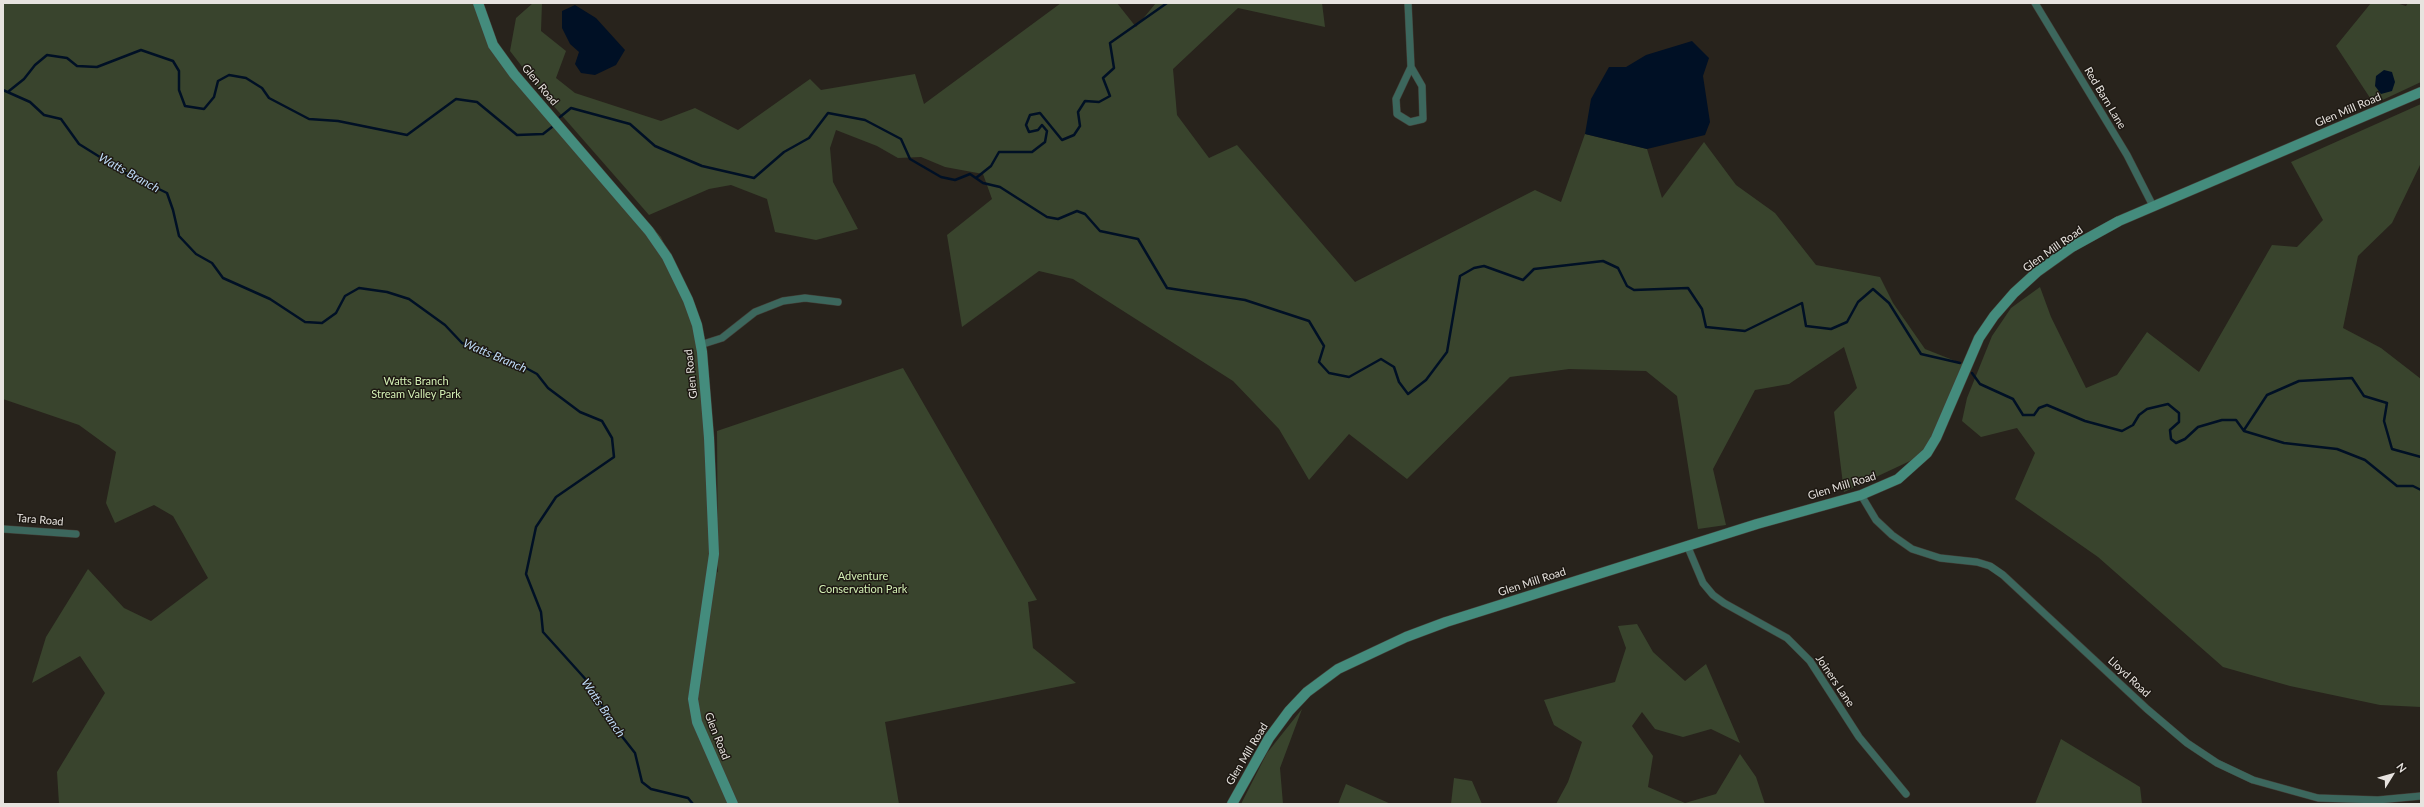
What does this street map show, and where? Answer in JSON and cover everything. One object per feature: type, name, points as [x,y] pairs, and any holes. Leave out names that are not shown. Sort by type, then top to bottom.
[{"type":"main road","name":"Glen Road","points":[[478,3],[493,45],[514,74],[649,231],[667,257],[688,300],[700,345],[709,436],[714,565],[693,699],[697,722],[733,804]]},
{"type":"main road","name":"Glen Mill Road","points":[[1232,804],[1269,738],[1289,711],[1307,692],[1338,669],[1406,637],[1446,622],[1687,545],[1861,495],[1898,479],[1927,453],[1936,438],[1980,338],[2014,293],[2037,272],[2072,247],[2119,221],[2421,92]]},
{"type":"street","points":[[1408,3],[1411,67],[1422,86],[1423,119],[1410,122],[1397,114],[1396,99],[1411,67]]},
{"type":"street","name":"Red Barn Lane","points":[[2035,3],[2127,155],[2153,206]]},
{"type":"street","points":[[700,345],[722,338],[755,312],[783,301],[805,298],[838,302]]},
{"type":"street","name":"Lloyd Road","points":[[1861,495],[1876,520],[1892,535],[1912,550],[1940,558],[1977,562],[1990,566],[2003,575],[2147,709],[2187,743],[2217,763],[2254,780],[2318,798],[2378,800],[2421,796]]},
{"type":"street","name":"Tara Road","points":[[3,529],[16,528],[62,534],[76,534]]},
{"type":"street","name":"Joiners Lane","points":[[1687,545],[1704,583],[1713,595],[1787,638],[1810,661],[1859,737],[1906,794]]},
{"type":"green space","name":"Watts Branch Stream Valley Park","points":[[3,3],[478,3],[493,45],[661,237],[682,282],[697,325],[714,565],[718,573],[717,431],[903,368],[1037,600],[1028,602],[1033,648],[1076,683],[885,722],[899,804],[59,804],[57,772],[105,693],[80,656],[32,683],[46,637],[88,569],[124,608],[151,621],[208,578],[173,516],[154,505],[115,523],[106,503],[116,452],[79,425],[3,399]]},
{"type":"green space","points":[[533,3],[542,3],[541,31],[566,51],[556,78],[575,93],[661,121],[695,108],[738,130],[810,79],[821,90],[915,74],[924,104],[1061,3],[1117,3],[1136,27],[1156,3],[1322,3],[1325,27],[1238,8],[1173,69],[1177,115],[1209,158],[1237,145],[1355,282],[1535,190],[1561,202],[1585,134],[1647,149],[1662,198],[1704,142],[1736,185],[1775,213],[1816,265],[1880,277],[1893,303],[1925,349],[1968,366],[1927,453],[1844,492],[1834,412],[1857,388],[1844,347],[1789,384],[1755,390],[1713,469],[1726,525],[1698,529],[1677,396],[1646,371],[1569,369],[1510,377],[1407,479],[1349,434],[1309,480],[1279,429],[1233,381],[1073,279],[1039,271],[962,327],[947,235],[992,199],[983,174],[945,167],[921,157],[898,158],[877,146],[836,130],[830,148],[833,182],[858,229],[816,240],[775,232],[767,199],[731,185],[709,189],[649,215],[544,95],[510,51],[516,18]]},
{"type":"green space","points":[[2371,3],[2396,3],[2406,6],[2408,3],[2421,3],[2421,82],[2374,104],[2336,46]]},
{"type":"green space","points":[[2421,104],[2421,163],[2392,223],[2358,256],[2343,328],[2381,348],[2421,379],[2421,707],[2380,705],[2290,686],[2223,667],[2098,557],[2015,499],[2035,453],[2017,428],[1981,437],[1962,421],[1967,398],[1992,336],[2011,308],[2040,287],[2051,317],[2086,388],[2117,375],[2147,332],[2199,372],[2272,245],[2297,247],[2323,220],[2291,162]]},
{"type":"green space","points":[[1637,624],[1653,652],[1685,681],[1706,664],[1740,743],[1711,729],[1683,737],[1655,729],[1642,712],[1632,726],[1653,756],[1648,787],[1685,803],[1716,794],[1740,754],[1756,777],[1765,804],[1556,804],[1568,782],[1582,742],[1554,725],[1544,700],[1615,682],[1626,648],[1618,626]]},
{"type":"green space","points":[[1302,709],[1280,768],[1283,804],[1241,804],[1267,753]]},
{"type":"green space","points":[[2061,739],[2140,787],[2142,804],[2035,804]]},
{"type":"green space","points":[[1454,778],[1472,781],[1482,804],[1451,804]]},
{"type":"green space","points":[[1346,784],[1391,804],[1338,804]]},
{"type":"water","points":[[575,5],[596,18],[625,50],[616,65],[595,75],[581,73],[575,64],[579,52],[570,44],[562,28],[562,11]]},
{"type":"water","points":[[1692,41],[1709,58],[1703,76],[1710,122],[1705,135],[1647,149],[1585,134],[1591,99],[1609,67],[1626,67],[1646,55]]},
{"type":"water","points":[[2384,70],[2392,72],[2395,82],[2392,91],[2381,94],[2375,86],[2376,76]]},
{"type":"waterway","points":[[976,178],[991,166],[999,152],[1032,152],[1045,142],[1047,131],[1042,125],[1038,130],[1029,132],[1026,125],[1030,115],[1040,113],[1062,140],[1074,135],[1080,126],[1078,112],[1085,101],[1099,102],[1110,96],[1103,78],[1114,68],[1110,43],[1167,3]]},
{"type":"waterway","points":[[9,91],[24,79],[35,65],[47,55],[67,58],[77,66],[97,67],[141,50],[173,61],[179,71],[179,90],[185,106],[204,109],[214,97],[218,81],[229,75],[246,78],[262,88],[269,98],[309,119],[338,121],[407,135],[456,99],[477,102],[517,135],[543,134],[552,127]]},
{"type":"waterway","name":"Watts Branch","points":[[3,90],[30,102],[44,115],[61,119],[79,144],[124,172],[167,193],[173,210],[179,236],[196,254],[212,263],[223,278],[270,299],[305,322],[322,323],[336,313],[345,296],[359,288],[387,292],[409,299],[445,325],[462,343],[513,361],[537,374],[548,388],[580,412],[602,421],[612,438],[614,457],[556,497],[536,527],[526,574],[541,612],[543,632],[589,683],[613,725],[635,753],[642,782],[651,789],[688,798],[693,804]]},
{"type":"waterway","points":[[560,117],[571,108],[630,124],[655,146],[702,166],[754,178],[784,152],[809,138],[828,113],[865,120],[901,139],[910,159],[941,177],[955,180],[970,174],[983,183],[1000,187],[1047,217],[1058,219],[1077,211],[1085,214],[1100,231],[1138,239],[1167,288],[1245,300],[1309,321],[1324,346],[1319,362],[1329,373],[1349,377],[1381,359],[1394,367],[1399,382],[1408,394],[1426,380],[1447,352],[1460,276],[1474,268],[1484,266],[1523,280],[1534,269],[1603,261],[1618,268],[1627,286],[1634,290],[1688,288],[1702,309],[1706,327],[1745,331],[1802,303],[1806,326],[1831,329],[1847,322],[1858,302],[1873,289],[1889,303],[1921,354],[1960,363]]},
{"type":"waterway","points":[[1972,373],[1980,384],[2013,399],[2023,415],[2034,415],[2039,408],[2047,405],[2085,421],[2122,431],[2133,425],[2139,415],[2147,409],[2168,404],[2179,413],[2179,422],[2170,430],[2171,439],[2176,443],[2185,439],[2198,427],[2222,420],[2236,420],[2244,431],[2284,443],[2337,449],[2365,460],[2397,486],[2413,486],[2421,490]]},
{"type":"waterway","points":[[2244,430],[2267,395],[2299,381],[2352,378],[2364,396],[2387,403],[2384,421],[2392,449],[2421,457]]},
{"type":"park label","name":"Adventure Conservation Park","points":[[863,582]]}]
